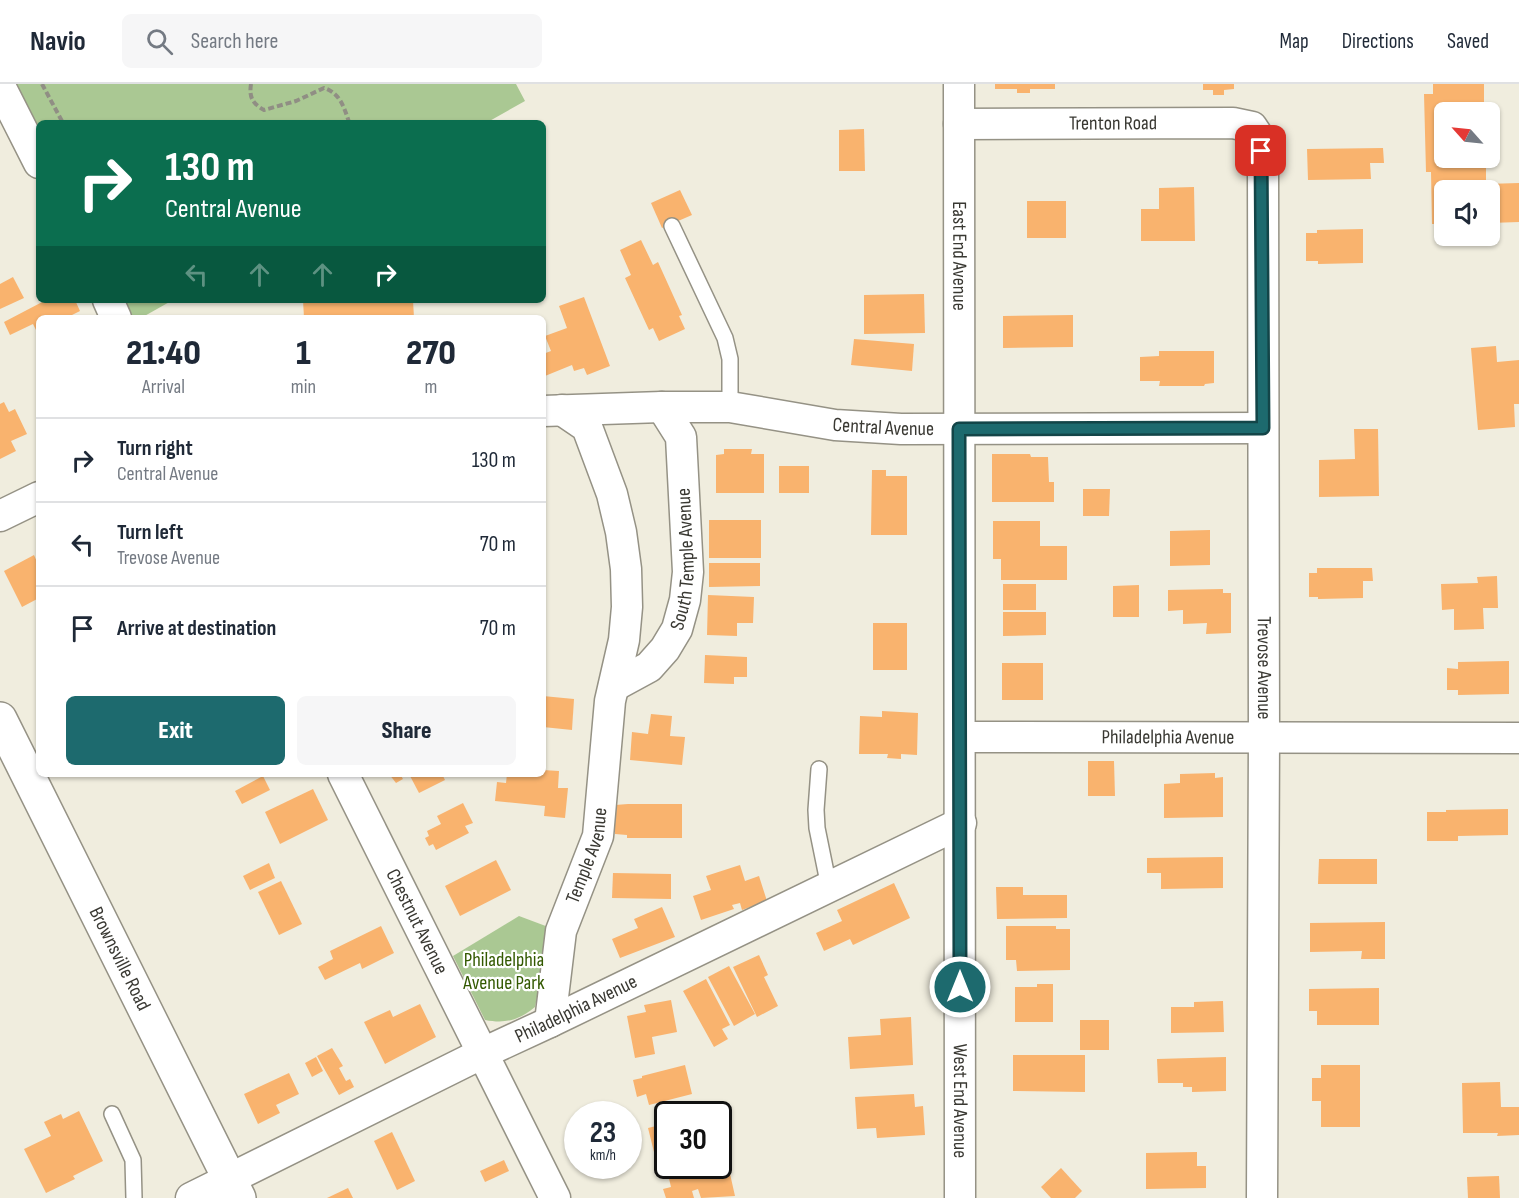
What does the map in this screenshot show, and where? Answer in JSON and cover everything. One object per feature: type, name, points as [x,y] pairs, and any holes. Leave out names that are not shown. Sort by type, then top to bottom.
[{"type":"street","name":"East End Avenue","points":[[959,84],[959,429]]},
{"type":"street","points":[[0,86],[36,157]]},
{"type":"street","name":"Trenton Road","points":[[959,124],[1233,123],[1252,127],[1260,139]]},
{"type":"street","name":"Trevose Avenue","points":[[1260,139],[1263,163],[1262,1198]]},
{"type":"street","name":"Central Avenue","points":[[552,411],[662,406],[730,407],[835,425],[902,429],[1263,428]]},
{"type":"street","name":"South Temple Avenue","points":[[614,686],[648,667],[665,649],[677,629],[686,600],[688,572],[681,437],[662,406]]},
{"type":"street","name":"Temple Avenue","points":[[550,1022],[561,931],[598,836],[610,701],[624,640],[627,607],[626,569],[621,532],[612,494],[587,427],[552,411]]},
{"type":"street","name":"West End Avenue","points":[[959,429],[960,1198]]},
{"type":"street","points":[[0,516],[36,498]]},
{"type":"street","name":"Brownsville Road","points":[[0,719],[235,1189]]},
{"type":"street","name":"Philadelphia Avenue","points":[[961,737],[1519,738]]},
{"type":"street","name":"Chestnut Avenue","points":[[345,777],[555,1198]]},
{"type":"street","name":"Philadelphia Avenue","points":[[191,1198],[235,1189],[483,1053],[961,822]]},
{"type":"lane","points":[[672,226],[725,338],[730,359],[730,407]]},
{"type":"lane","points":[[819,769],[817,828],[829,887]]},
{"type":"lane","points":[[112,1114],[133,1160],[134,1198]]},
{"type":"path","points":[[42,84],[61,120]]},
{"type":"path","points":[[251,84],[249,95],[254,105],[264,110],[296,101],[324,88],[332,90],[343,104],[348,120]]},
{"type":"green space","points":[[14,84],[516,84],[525,101],[491,120],[36,120],[36,129]]},
{"type":"green space","points":[[122,303],[168,303],[146,315],[128,315]]},
{"type":"green space","name":"Philadelphia Avenue Park","points":[[519,916],[551,928],[535,1007],[512,1020],[485,1020],[453,956]]},
{"type":"building","points":[[995,84],[1055,84],[1055,89],[1030,89],[1030,93],[1017,93],[1017,89],[995,89]]},
{"type":"building","points":[[1203,84],[1234,84],[1234,89],[1224,90],[1224,95],[1213,95],[1213,90],[1203,90]]},
{"type":"building","points":[[1433,84],[1484,84],[1484,102],[1434,102],[1434,168],[1486,168],[1486,180],[1434,180],[1434,224],[1432,224],[1431,172],[1426,172],[1424,94],[1433,94]]},
{"type":"building","points":[[864,129],[865,171],[839,171],[839,130]]},
{"type":"building","points":[[1383,148],[1384,163],[1370,163],[1371,179],[1308,180],[1307,149]]},
{"type":"building","points":[[1519,183],[1519,222],[1500,223],[1500,184]]},
{"type":"building","points":[[1194,187],[1195,241],[1141,241],[1141,209],[1159,209],[1159,188]]},
{"type":"building","points":[[680,190],[692,215],[662,228],[651,203]]},
{"type":"building","points":[[1027,201],[1066,201],[1066,238],[1027,238]]},
{"type":"building","points":[[1363,229],[1363,263],[1318,264],[1318,261],[1306,261],[1306,233],[1317,233],[1317,230]]},
{"type":"building","points":[[641,240],[653,265],[658,262],[682,315],[679,316],[685,329],[659,341],[653,328],[649,330],[625,278],[631,275],[620,250]]},
{"type":"building","points":[[13,277],[24,298],[0,309],[0,284]]},
{"type":"building","points":[[924,294],[925,333],[864,334],[864,295]]},
{"type":"building","points":[[584,297],[610,366],[587,375],[584,368],[574,371],[572,365],[546,376],[546,353],[551,351],[546,336],[567,328],[559,306]]},
{"type":"building","points":[[40,303],[76,303],[80,311],[72,315],[36,315],[36,330],[33,324],[10,335],[4,322]]},
{"type":"building","points":[[303,303],[413,303],[414,315],[304,315]]},
{"type":"building","points":[[1073,315],[1073,347],[1003,348],[1003,316]]},
{"type":"building","points":[[854,339],[914,344],[912,371],[851,365]]},
{"type":"building","points":[[1496,346],[1497,362],[1519,360],[1519,404],[1514,404],[1515,427],[1478,430],[1471,348]]},
{"type":"building","points":[[1159,351],[1214,351],[1214,383],[1204,386],[1159,386],[1160,381],[1140,381],[1140,357],[1159,356]]},
{"type":"building","points":[[4,402],[9,412],[15,409],[27,434],[11,441],[16,451],[0,459],[0,404]]},
{"type":"building","points":[[1354,429],[1378,429],[1379,496],[1319,497],[1319,460],[1355,459]]},
{"type":"building","points":[[724,449],[752,449],[751,454],[764,454],[764,493],[716,493],[716,455],[724,454]]},
{"type":"building","points":[[992,454],[1030,454],[1031,457],[1048,457],[1049,482],[1054,482],[1054,502],[992,502]]},
{"type":"building","points":[[779,466],[809,466],[809,493],[779,493]]},
{"type":"building","points":[[872,470],[886,470],[886,476],[907,476],[907,535],[871,535]]},
{"type":"building","points":[[1083,489],[1110,489],[1109,516],[1083,516]]},
{"type":"building","points":[[709,520],[761,520],[761,558],[709,558]]},
{"type":"building","points":[[993,521],[1040,521],[1040,546],[1067,546],[1067,580],[1001,580],[1001,559],[993,559]]},
{"type":"building","points":[[1210,530],[1210,565],[1170,566],[1170,531]]},
{"type":"building","points":[[34,555],[36,600],[22,607],[4,571]]},
{"type":"building","points":[[709,563],[760,563],[760,586],[709,587]]},
{"type":"building","points":[[1317,568],[1372,568],[1373,581],[1363,581],[1363,598],[1318,599],[1318,597],[1309,597],[1309,573],[1317,573]]},
{"type":"building","points":[[1497,576],[1498,608],[1483,608],[1484,629],[1454,630],[1454,609],[1442,610],[1441,584],[1478,583],[1477,577]]},
{"type":"building","points":[[1003,584],[1036,584],[1036,610],[1003,610]]},
{"type":"building","points":[[1139,585],[1139,617],[1113,617],[1113,586]]},
{"type":"building","points":[[1223,589],[1223,593],[1231,593],[1231,633],[1206,634],[1207,623],[1183,624],[1183,610],[1168,611],[1168,590]]},
{"type":"building","points":[[708,595],[754,597],[753,623],[737,623],[737,636],[707,635]]},
{"type":"building","points":[[1003,612],[1046,612],[1046,635],[1003,636]]},
{"type":"building","points":[[873,623],[907,623],[907,670],[873,670]]},
{"type":"building","points":[[705,655],[747,657],[747,677],[734,677],[734,684],[704,683]]},
{"type":"building","points":[[1509,661],[1509,694],[1458,695],[1458,690],[1447,690],[1447,668],[1458,669],[1458,662]]},
{"type":"building","points":[[1002,663],[1043,663],[1043,700],[1002,700]]},
{"type":"building","points":[[546,696],[574,699],[572,730],[546,727]]},
{"type":"building","points":[[882,711],[918,713],[917,755],[901,754],[901,759],[887,758],[888,754],[859,754],[860,716],[882,717]]},
{"type":"building","points":[[651,714],[672,716],[670,736],[685,737],[682,765],[630,760],[632,732],[648,734]]},
{"type":"building","points":[[1088,761],[1114,761],[1115,796],[1088,796]]},
{"type":"building","points":[[546,770],[559,771],[558,788],[568,788],[565,818],[544,816],[545,806],[495,801],[497,782],[506,783],[507,777],[546,777]]},
{"type":"building","points":[[1215,773],[1215,778],[1223,777],[1223,817],[1164,818],[1164,784],[1180,783],[1180,774]]},
{"type":"building","points":[[261,777],[264,777],[270,790],[242,804],[235,791]]},
{"type":"building","points":[[391,777],[402,777],[403,779],[396,783]]},
{"type":"building","points":[[411,777],[444,777],[445,780],[419,793]]},
{"type":"building","points":[[313,789],[328,820],[280,844],[265,812]]},
{"type":"building","points":[[463,803],[473,823],[465,826],[469,833],[436,850],[433,844],[429,846],[425,838],[429,836],[427,831],[441,824],[437,816]]},
{"type":"building","points":[[682,804],[682,838],[627,838],[627,835],[615,834],[615,805]]},
{"type":"building","points":[[1508,809],[1508,835],[1458,836],[1458,841],[1427,841],[1427,812]]},
{"type":"building","points":[[1223,857],[1223,888],[1161,889],[1161,873],[1147,873],[1147,858]]},
{"type":"building","points":[[1319,859],[1377,859],[1377,884],[1318,884]]},
{"type":"building","points":[[496,860],[511,890],[460,916],[445,886]]},
{"type":"building","points":[[269,863],[275,878],[250,890],[243,876]]},
{"type":"building","points":[[740,865],[745,881],[759,876],[767,901],[742,910],[740,903],[732,905],[734,909],[701,920],[693,896],[711,890],[706,876]]},
{"type":"building","points":[[613,873],[671,874],[671,899],[612,898]]},
{"type":"building","points":[[281,881],[302,924],[279,935],[258,892]]},
{"type":"building","points":[[894,883],[910,918],[853,945],[850,939],[824,951],[816,933],[842,921],[837,910]]},
{"type":"building","points":[[996,887],[1023,887],[1023,895],[1067,895],[1067,918],[997,919]]},
{"type":"building","points":[[662,907],[675,937],[620,958],[612,939],[638,928],[634,919]]},
{"type":"building","points":[[1385,922],[1385,959],[1361,959],[1362,951],[1310,952],[1310,923]]},
{"type":"building","points":[[381,926],[394,953],[362,969],[360,963],[325,980],[318,967],[333,959],[330,951]]},
{"type":"building","points":[[1006,926],[1056,926],[1056,929],[1070,929],[1070,970],[1017,971],[1016,960],[1006,960]]},
{"type":"building","points":[[759,955],[768,975],[764,977],[778,1006],[757,1017],[733,967]]},
{"type":"building","points":[[729,966],[755,1014],[734,1026],[708,977]]},
{"type":"building","points":[[706,979],[730,1025],[722,1029],[728,1039],[714,1047],[683,991]]},
{"type":"building","points":[[1037,984],[1053,984],[1053,1022],[1015,1022],[1015,987],[1037,987]]},
{"type":"building","points":[[1379,988],[1379,1025],[1317,1025],[1317,1011],[1309,1011],[1309,989]]},
{"type":"building","points":[[671,1000],[677,1032],[652,1037],[655,1054],[635,1058],[627,1016],[646,1012],[644,1005]]},
{"type":"building","points":[[1223,1001],[1224,1032],[1171,1033],[1171,1007],[1194,1007],[1194,1002]]},
{"type":"building","points":[[420,1004],[436,1037],[385,1064],[364,1022],[390,1010],[393,1017]]},
{"type":"building","points":[[911,1017],[913,1065],[850,1069],[848,1037],[881,1035],[880,1019]]},
{"type":"building","points":[[1080,1020],[1109,1020],[1109,1050],[1080,1050]]},
{"type":"building","points":[[332,1048],[343,1066],[339,1068],[346,1081],[350,1079],[354,1087],[339,1095],[317,1056]]},
{"type":"building","points":[[1013,1055],[1085,1055],[1085,1092],[1013,1091]]},
{"type":"building","points":[[316,1057],[323,1071],[312,1077],[305,1063]]},
{"type":"building","points":[[1226,1057],[1226,1091],[1192,1092],[1192,1087],[1183,1087],[1183,1083],[1158,1083],[1157,1059]]},
{"type":"building","points":[[685,1065],[692,1094],[665,1101],[654,1101],[654,1104],[649,1105],[646,1094],[637,1097],[633,1080],[642,1078],[642,1076]]},
{"type":"building","points":[[1321,1065],[1360,1065],[1360,1127],[1321,1127],[1321,1101],[1312,1101],[1312,1078],[1321,1078]]},
{"type":"building","points":[[289,1073],[299,1094],[276,1105],[280,1113],[258,1124],[244,1094]]},
{"type":"building","points":[[1500,1082],[1501,1107],[1519,1107],[1519,1135],[1463,1133],[1462,1083]]},
{"type":"building","points":[[914,1094],[915,1107],[923,1106],[925,1135],[877,1138],[876,1128],[857,1129],[855,1097]]},
{"type":"building","points":[[79,1111],[103,1161],[73,1176],[75,1179],[46,1193],[24,1149],[51,1136],[44,1122],[61,1114],[63,1119]]},
{"type":"building","points":[[654,1126],[654,1152],[648,1128]]},
{"type":"building","points":[[392,1132],[415,1181],[397,1190],[374,1141]]},
{"type":"building","points":[[1197,1152],[1197,1166],[1206,1166],[1206,1188],[1146,1189],[1146,1153]]},
{"type":"building","points":[[504,1160],[509,1171],[485,1182],[480,1171]]},
{"type":"building","points":[[1061,1168],[1082,1191],[1075,1198],[1051,1198],[1041,1187]]},
{"type":"building","points":[[1499,1176],[1500,1198],[1468,1198],[1467,1177]]},
{"type":"building","points":[[669,1179],[731,1179],[735,1196],[701,1198],[698,1189],[692,1191],[694,1198],[666,1198],[663,1189],[671,1187]]},
{"type":"building","points":[[348,1188],[353,1198],[327,1198]]},
{"type":"route","points":[[960,987],[959,429],[1263,428],[1263,163],[1261,151]]}]
